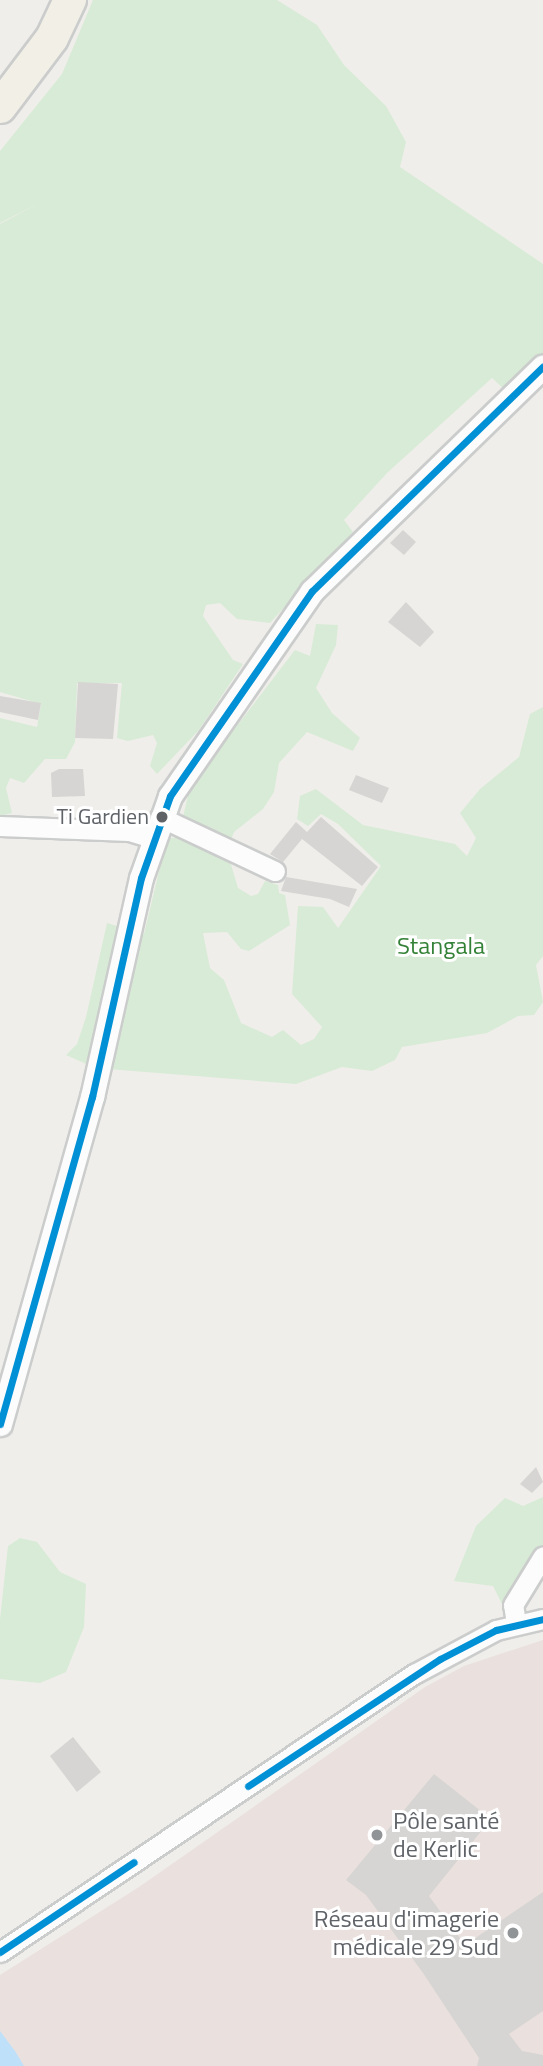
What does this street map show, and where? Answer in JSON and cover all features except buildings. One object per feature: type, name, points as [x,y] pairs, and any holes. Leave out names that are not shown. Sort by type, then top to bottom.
[{"type":"highway","points":[[0,107],[52,38],[70,0]]},
{"type":"street","points":[[0,1424],[92,1097],[156,828],[194,756],[298,608],[378,523],[543,366]]},
{"type":"street","points":[[0,826],[129,831],[156,828],[275,871]]},
{"type":"street","points":[[516,1623],[513,1605],[543,1556]]},
{"type":"street","points":[[0,1952],[414,1674],[516,1623],[543,1619]]},
{"type":"shaded area","name":"Pôle santé de Kerlic","points":[[543,1640],[543,2066],[0,2066],[0,1975],[139,1887],[425,1687],[464,1666]]},
{"type":"green space","points":[[93,0],[277,0],[317,25],[344,65],[386,106],[406,142],[400,167],[543,264],[543,355],[506,391],[492,378],[387,473],[344,520],[353,532],[270,623],[237,619],[220,603],[206,605],[203,616],[233,660],[243,664],[199,730],[157,774],[150,766],[157,743],[153,735],[128,741],[117,738],[122,683],[77,683],[75,742],[66,759],[45,759],[24,783],[10,778],[6,788],[12,813],[0,816],[0,718],[37,727],[41,704],[0,692],[0,224],[41,202],[0,223],[0,151],[62,74]]},
{"type":"green space","name":"Stangala","points":[[316,624],[338,625],[336,645],[316,688],[332,713],[360,738],[353,751],[307,732],[279,763],[274,792],[263,809],[234,832],[227,851],[238,888],[251,896],[258,894],[265,881],[278,885],[279,893],[285,895],[290,925],[249,951],[241,949],[227,932],[203,933],[210,968],[224,980],[241,1023],[272,1037],[283,1030],[301,1045],[314,1039],[322,1027],[292,994],[298,906],[323,907],[338,928],[381,866],[338,824],[321,814],[308,826],[297,819],[300,796],[316,789],[363,825],[455,844],[467,856],[476,838],[460,813],[480,789],[519,757],[530,714],[543,707],[543,956],[536,965],[543,1002],[534,1015],[518,1016],[487,1033],[402,1047],[395,1060],[372,1071],[342,1067],[296,1084],[95,1068],[66,1055],[77,1044],[86,1017],[107,923],[144,934],[167,838],[178,838],[190,787],[295,650],[310,656]]},
{"type":"green space","points":[[543,1497],[543,1550],[504,1608],[493,1586],[454,1581],[476,1526],[505,1498],[523,1506]]},
{"type":"green space","points":[[20,1538],[37,1542],[60,1572],[86,1584],[84,1627],[66,1672],[40,1683],[0,1679],[0,1619],[8,1546]]},
{"type":"water","points":[[0,2031],[15,2051],[24,2066],[0,2066]]},
{"type":"transit line","points":[[0,1424],[92,1097],[141,878],[170,796],[312,591],[543,366]]},
{"type":"transit line","points":[[248,1786],[440,1659],[496,1630],[543,1619]]},
{"type":"transit line","points":[[0,1952],[134,1862]]},
{"type":"place","name":"Ti Gardien","points":[[162,817]]},
{"type":"place","name":"Pôle santé de Kerlic","points":[[377,1835]]},
{"type":"place","name":"Réseau d'imagerie médicale 29 Sud","points":[[513,1933]]}]
